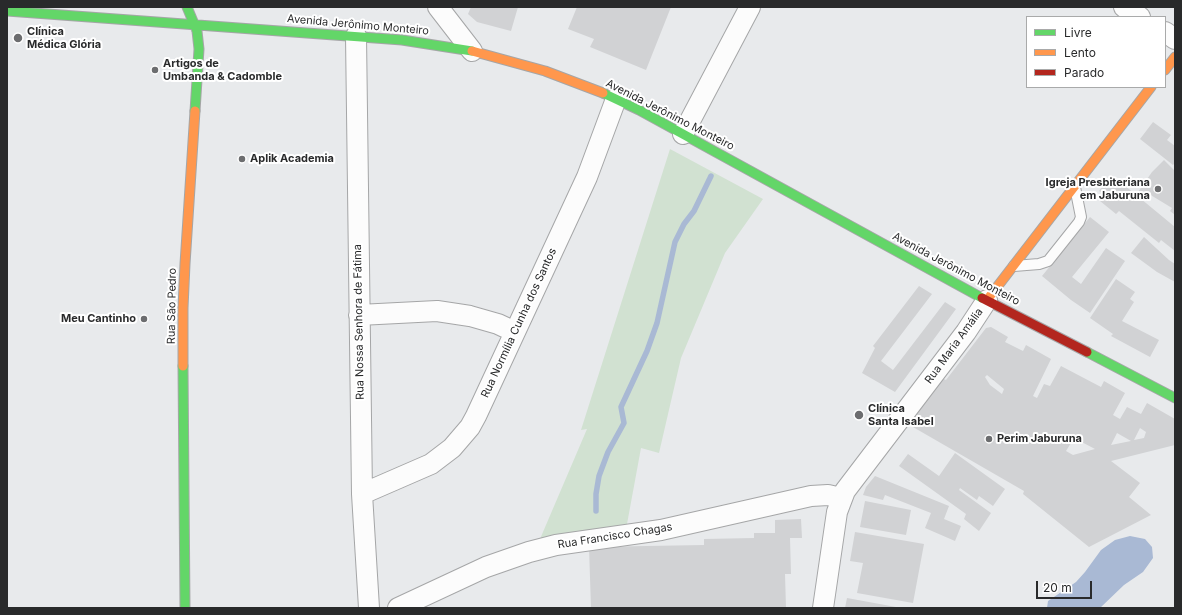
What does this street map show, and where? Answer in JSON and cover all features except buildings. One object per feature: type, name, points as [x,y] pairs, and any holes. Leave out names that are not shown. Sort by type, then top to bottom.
[{"type":"main road","name":"Rua São Pedro","points":[[185,608],[183,308],[199,49],[197,31],[187,7]]},
{"type":"main road","name":"Avenida Jerônimo Monteiro","points":[[7,11],[356,36],[426,43],[472,51],[545,71],[616,99],[987,300],[1175,398]]},
{"type":"main road","points":[[1166,69],[1175,57]]},
{"type":"main road","name":"Rua Maria Amália","points":[[987,300],[1150,88]]},
{"type":"street","points":[[438,7],[472,51]]},
{"type":"street","points":[[683,134],[750,7]]},
{"type":"street","points":[[1124,7],[1138,16]]},
{"type":"street","points":[[1166,33],[1175,39]]},
{"type":"street","name":"Rua Nossa Senhora de Fátima","points":[[356,36],[362,494],[369,608]]},
{"type":"street","name":"Rua Normília Cunha dos Santos","points":[[362,494],[431,464],[447,452],[461,438],[476,416],[587,178],[616,99]]},
{"type":"street","name":"Rua Maria Amália","points":[[823,608],[837,512],[841,498],[849,484],[966,332],[987,300]]},
{"type":"street","points":[[359,316],[438,311],[485,320],[515,332]]},
{"type":"street","name":"Rua Francisco Chagas","points":[[398,608],[486,567],[529,552],[556,545],[661,530],[811,496],[828,495],[841,498]]},
{"type":"lane","points":[[1012,266],[1039,264],[1048,261],[1079,222],[1081,217],[1075,185]]},
{"type":"green space","points":[[670,149],[763,199],[725,253],[681,358],[659,453],[641,448],[627,524],[540,539],[587,429],[581,430]]},
{"type":"water","points":[[1130,536],[1145,539],[1152,547],[1153,558],[1143,572],[1124,585],[1100,608],[1047,608],[1048,601],[1076,582],[1101,550],[1115,540]]},
{"type":"waterway","points":[[596,511],[596,494],[599,476],[608,452],[624,423],[621,407],[647,351],[657,323],[675,242],[684,224],[694,211],[711,176]]},
{"type":"traffic: fast","points":[[187,7],[197,31],[199,49],[195,111]]},
{"type":"traffic: fast","points":[[7,11],[402,40],[472,51]]},
{"type":"traffic: fast","points":[[603,93],[639,110],[982,298]]},
{"type":"traffic: fast","points":[[1087,352],[1175,398]]},
{"type":"traffic: fast","points":[[183,366],[185,608]]},
{"type":"traffic: slow","points":[[472,51],[545,71],[603,93]]},
{"type":"traffic: slow","points":[[1166,69],[1175,57]]},
{"type":"traffic: slow","points":[[987,300],[1150,88]]},
{"type":"traffic: slow","points":[[183,366],[185,264],[195,111]]},
{"type":"traffic: jam","points":[[982,298],[1087,352]]},
{"type":"place","name":"Clínica Médica Glória","points":[[18,38]]},
{"type":"place","name":"Artigos de Umbanda & Cadomble","points":[[155,70]]},
{"type":"place","name":"Aplik Academia","points":[[242,159]]},
{"type":"place","name":"Igreja Presbiteriana em Jaburuna","points":[[1158,189]]},
{"type":"place","name":"Meu Cantinho","points":[[144,319]]},
{"type":"place","name":"Clínica Santa Isabel","points":[[859,415]]},
{"type":"place","name":"Perim Jaburuna","points":[[989,439]]}]
